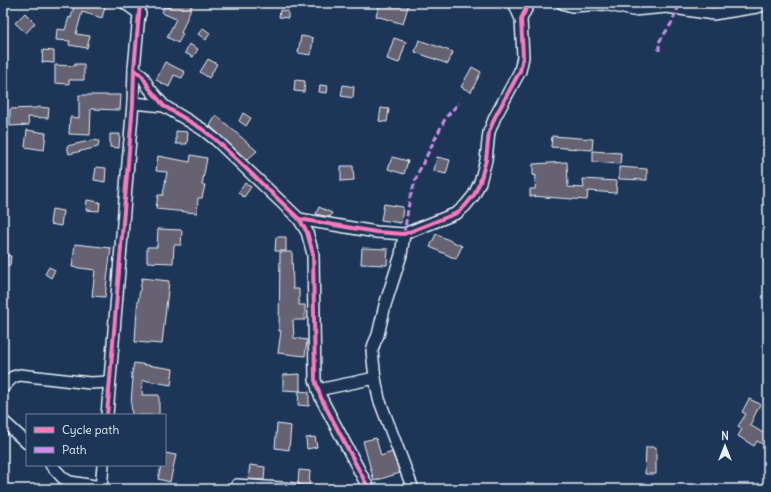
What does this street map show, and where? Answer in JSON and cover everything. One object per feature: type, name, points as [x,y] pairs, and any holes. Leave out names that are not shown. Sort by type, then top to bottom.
[{"type":"street","points":[[107,414],[140,8],[125,3]]},
{"type":"street","points":[[299,219],[376,232],[404,234],[456,213],[465,206],[474,195],[480,182],[486,160],[489,132],[495,117],[520,71],[523,57],[521,19],[514,3]]},
{"type":"street","points":[[521,19],[529,3]]},
{"type":"street","points":[[562,3],[572,6],[604,4],[633,10],[667,7],[713,14],[768,4]]},
{"type":"street","points":[[134,69],[143,77],[149,88],[164,106],[202,129],[216,140],[299,219],[307,232],[312,254],[315,380],[318,390],[369,489]]},
{"type":"street","points":[[133,103],[164,106]]},
{"type":"street","points":[[404,234],[401,255],[372,351],[379,398],[413,489]]},
{"type":"street","points":[[3,387],[13,377],[20,375],[90,383],[109,382]]},
{"type":"street","points":[[318,390],[375,378]]},
{"type":"street","points":[[3,421],[26,442]]},
{"type":"street","points":[[52,466],[63,478],[70,482],[101,488],[103,466]]},
{"type":"street","points":[[237,485],[295,489]]},
{"type":"building","points":[[75,3],[106,3],[102,18],[82,12],[76,34],[90,36],[87,48],[69,45],[70,41],[56,40],[57,29],[65,30],[69,17],[71,18]]},
{"type":"building","points":[[171,3],[193,3],[181,33],[183,34],[178,43],[167,37],[176,19],[162,13],[164,6],[169,8]]},
{"type":"building","points":[[380,3],[409,3],[403,24],[376,16]]},
{"type":"building","points":[[280,10],[288,11],[288,18],[279,17]]},
{"type":"building","points":[[25,13],[35,23],[26,33],[15,23]]},
{"type":"building","points":[[203,28],[210,33],[206,40],[198,34]]},
{"type":"building","points":[[301,36],[313,38],[311,55],[298,53]]},
{"type":"building","points":[[394,38],[406,42],[399,63],[387,59]]},
{"type":"building","points":[[419,40],[453,52],[448,64],[415,52]]},
{"type":"building","points":[[189,44],[198,49],[193,57],[185,53]]},
{"type":"building","points":[[43,50],[54,51],[54,63],[42,62]]},
{"type":"building","points":[[208,59],[217,64],[209,78],[200,72]]},
{"type":"building","points":[[165,62],[185,72],[182,78],[174,75],[169,87],[156,80]]},
{"type":"building","points":[[75,64],[84,64],[84,80],[69,80],[69,84],[55,83],[55,65],[75,66]]},
{"type":"building","points":[[472,67],[481,72],[471,92],[461,87]]},
{"type":"building","points":[[295,80],[305,81],[304,92],[294,91]]},
{"type":"building","points":[[320,85],[328,86],[327,93],[319,92]]},
{"type":"building","points":[[343,85],[354,87],[353,98],[341,96]]},
{"type":"building","points":[[79,95],[121,95],[120,110],[91,109],[90,135],[69,134],[70,117],[79,118]]},
{"type":"building","points":[[37,107],[49,108],[48,118],[28,117],[29,125],[10,126],[10,109]]},
{"type":"building","points":[[381,108],[389,109],[387,122],[379,121]]},
{"type":"building","points":[[243,113],[251,118],[246,126],[239,121]]},
{"type":"building","points":[[216,115],[257,151],[247,160],[210,126]]},
{"type":"building","points":[[27,130],[46,133],[44,150],[25,147]]},
{"type":"building","points":[[176,131],[188,132],[187,144],[176,144]]},
{"type":"building","points":[[110,134],[120,134],[119,148],[110,147]]},
{"type":"building","points":[[552,136],[593,139],[592,150],[551,147]]},
{"type":"building","points":[[94,140],[99,141],[98,147],[69,154],[67,146]]},
{"type":"building","points":[[593,151],[621,153],[620,164],[593,162]]},
{"type":"building","points":[[191,155],[207,158],[202,185],[205,185],[202,198],[198,198],[197,213],[156,209],[158,195],[163,195],[167,172],[156,171],[158,156],[190,162]]},
{"type":"building","points":[[392,157],[408,161],[404,174],[388,169]]},
{"type":"building","points":[[437,157],[450,160],[446,174],[434,171]]},
{"type":"building","points":[[567,162],[568,187],[584,188],[583,179],[617,181],[616,193],[588,191],[587,200],[530,196],[530,189],[535,189],[536,175],[533,176],[533,164]]},
{"type":"building","points":[[341,166],[353,166],[354,180],[341,181]]},
{"type":"building","points":[[96,167],[106,168],[105,182],[94,180]]},
{"type":"building","points":[[619,167],[647,169],[647,180],[619,179]]},
{"type":"building","points":[[245,183],[251,187],[244,197],[238,193]]},
{"type":"building","points":[[87,200],[100,202],[99,211],[86,210]]},
{"type":"building","points":[[384,204],[403,207],[401,223],[381,220]]},
{"type":"building","points":[[319,207],[332,213],[330,217],[316,214]]},
{"type":"building","points":[[52,209],[63,211],[61,226],[50,224]]},
{"type":"building","points":[[158,229],[182,230],[181,245],[174,245],[173,263],[147,262],[147,247],[157,247]]},
{"type":"building","points":[[436,234],[462,246],[456,259],[430,247]]},
{"type":"building","points":[[276,237],[286,237],[286,251],[275,251]]},
{"type":"building","points":[[75,244],[111,248],[105,297],[92,296],[95,270],[72,267]]},
{"type":"building","points":[[362,248],[388,249],[387,265],[361,264]]},
{"type":"building","points":[[280,252],[292,252],[293,289],[299,289],[299,305],[305,305],[305,320],[293,320],[294,338],[307,340],[305,356],[278,353],[281,331],[279,331]]},
{"type":"building","points":[[3,255],[11,256],[10,266],[3,266]]},
{"type":"building","points":[[49,267],[55,270],[51,278],[45,274]]},
{"type":"building","points":[[142,278],[169,281],[162,344],[135,342],[137,308]]},
{"type":"building","points":[[134,363],[173,369],[171,385],[143,380],[142,395],[159,395],[159,414],[132,414],[131,404],[133,378],[131,378]]},
{"type":"building","points":[[300,374],[300,391],[283,390],[283,375]]},
{"type":"building","points":[[299,391],[309,392],[309,406],[298,405]]},
{"type":"building","points":[[749,399],[760,404],[750,425],[768,436],[768,447],[757,441],[754,446],[738,436],[742,429],[738,426],[746,414],[742,412]]},
{"type":"building","points":[[277,424],[291,426],[289,450],[275,448]]},
{"type":"building","points":[[315,437],[317,447],[307,449],[306,438]]},
{"type":"building","points":[[376,438],[381,456],[392,452],[400,473],[374,481],[363,441]]},
{"type":"building","points":[[646,447],[656,447],[656,474],[645,474]]},
{"type":"building","points":[[166,453],[176,455],[170,482],[158,479],[161,466],[166,466]]},
{"type":"building","points":[[250,465],[265,467],[264,480],[248,479]]},
{"type":"building","points":[[299,470],[310,471],[309,486],[300,485],[298,483]]},
{"type":"marked path","points":[[659,51],[659,42],[671,24],[680,3]]},
{"type":"marked path","points":[[404,234],[410,197],[418,173],[446,117],[459,103]]},
{"type":"cycle path","points":[[107,414],[140,3]]},
{"type":"cycle path","points":[[299,219],[376,232],[404,234],[457,213],[465,206],[474,195],[480,182],[486,160],[489,132],[495,117],[520,71],[523,57],[521,19],[529,3]]},
{"type":"cycle path","points":[[134,69],[143,77],[149,88],[164,106],[202,129],[216,140],[299,219],[307,232],[313,254],[315,380],[321,398],[369,489]]}]
